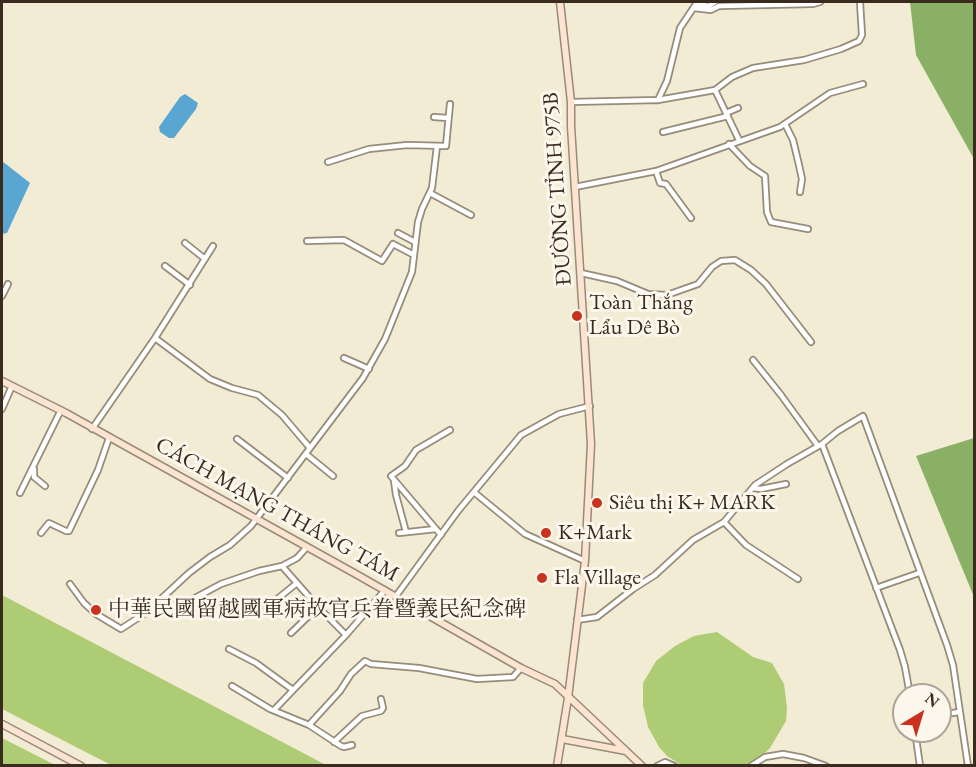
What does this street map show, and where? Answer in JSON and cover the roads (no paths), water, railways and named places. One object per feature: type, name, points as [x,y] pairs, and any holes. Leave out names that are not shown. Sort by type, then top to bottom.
[{"type":"street","name":"ĐƯỜNG TỈNH 975B","points":[[556,765],[568,698],[585,561],[591,444],[571,102],[560,2]]},
{"type":"street","points":[[658,100],[667,81],[680,28],[696,4],[709,6],[719,3],[813,4],[820,2]]},
{"type":"street","points":[[571,102],[658,100],[715,90],[732,76],[753,68],[825,54],[859,41],[862,31],[860,2]]},
{"type":"street","points":[[575,188],[656,171],[785,124],[830,93],[863,84]]},
{"type":"street","points":[[715,90],[739,140]]},
{"type":"street","points":[[328,162],[369,149],[407,145],[446,146],[450,104]]},
{"type":"street","points":[[663,132],[727,115],[738,108]]},
{"type":"street","points":[[434,117],[448,118]]},
{"type":"street","points":[[785,124],[793,140],[800,165],[802,178],[800,192]]},
{"type":"street","points":[[729,144],[750,166],[765,176],[767,212],[771,222],[808,229]]},
{"type":"street","points":[[70,584],[84,603],[96,614],[121,629],[160,601],[203,562],[238,538],[256,519],[369,369],[385,339],[410,280],[420,214],[430,193],[437,146]]},
{"type":"street","points":[[656,171],[660,183],[666,184],[691,218]]},
{"type":"street","points":[[430,193],[471,215]]},
{"type":"street","points":[[398,233],[416,242]]},
{"type":"street","points":[[307,241],[344,240],[382,261],[393,244],[414,255]]},
{"type":"street","points":[[185,243],[205,259]]},
{"type":"street","points":[[92,429],[155,338],[213,246]]},
{"type":"street","points":[[581,273],[617,281],[648,294],[667,295],[698,284],[712,267],[722,261],[735,260],[751,270],[766,284],[811,342]]},
{"type":"street","points":[[165,266],[190,285]]},
{"type":"street","points":[[2,296],[8,284]]},
{"type":"street","points":[[155,338],[210,379],[225,386],[258,395],[282,415],[310,448]]},
{"type":"street","points":[[344,358],[369,369]]},
{"type":"street","points":[[753,360],[820,445],[906,667],[908,683]]},
{"type":"street","name":"CÁCH MẠNG THÁNG TÁM","points":[[2,381],[61,410],[521,668],[555,684],[642,765]]},
{"type":"street","points":[[2,409],[12,386]]},
{"type":"street","points":[[396,596],[458,511],[521,435],[559,414],[590,406]]},
{"type":"street","points":[[21,493],[61,410]]},
{"type":"street","points":[[577,621],[597,616],[655,575],[693,540],[724,522],[753,488],[863,416],[947,645],[968,765]]},
{"type":"street","points":[[441,535],[391,476],[405,466],[416,450],[450,430]]},
{"type":"street","points":[[41,532],[49,523],[69,531],[98,470],[109,438]]},
{"type":"street","points":[[237,439],[288,478]]},
{"type":"street","points":[[306,454],[333,476]]},
{"type":"street","points":[[34,469],[34,477],[45,486]]},
{"type":"street","points":[[394,481],[406,532]]},
{"type":"street","points":[[753,488],[761,489],[786,484]]},
{"type":"street","points":[[475,493],[525,534],[585,561]]},
{"type":"street","points":[[724,522],[746,545],[798,579]]},
{"type":"street","points":[[399,533],[436,529]]},
{"type":"street","points":[[160,601],[178,607],[221,584],[282,566],[297,558],[307,547]]},
{"type":"street","points":[[282,566],[346,635]]},
{"type":"street","points":[[876,588],[919,573]]},
{"type":"street","points":[[266,608],[297,583]]},
{"type":"street","points":[[274,710],[346,635],[385,590]]},
{"type":"street","points":[[291,633],[318,607]]},
{"type":"street","points":[[229,649],[256,663],[293,690]]},
{"type":"street","points":[[309,725],[340,691],[351,674],[365,661],[371,664],[419,668],[477,679],[513,676],[521,668]]},
{"type":"street","points":[[232,686],[274,710],[309,725],[344,747],[352,745]]},
{"type":"street","points":[[334,742],[362,716],[381,711],[383,708],[381,699]]},
{"type":"street","points":[[952,713],[959,712]]},
{"type":"street","points":[[2,724],[81,765]]},
{"type":"street","points":[[562,739],[627,751]]},
{"type":"street","points":[[917,743],[920,765]]},
{"type":"street","points":[[751,765],[765,757],[783,754],[826,765]]},
{"type":"street","points":[[657,765],[665,762],[674,765]]},
{"type":"water","points":[[185,94],[198,103],[196,109],[174,138],[169,138],[160,132],[159,127],[180,97]]},
{"type":"water","points":[[2,161],[30,183],[7,233],[2,234]]},
{"type":"place","name":"Toàn Thắng Lẩu Dê Bò","points":[[577,316]]},
{"type":"place","name":"Siêu thị K+ MARK","points":[[597,503]]},
{"type":"place","name":"K+Mark","points":[[546,533]]},
{"type":"place","name":"Fla Village","points":[[542,578]]},
{"type":"place","name":"中華民國留越國軍病故官兵眷暨義民紀念碑","points":[[96,610]]}]
